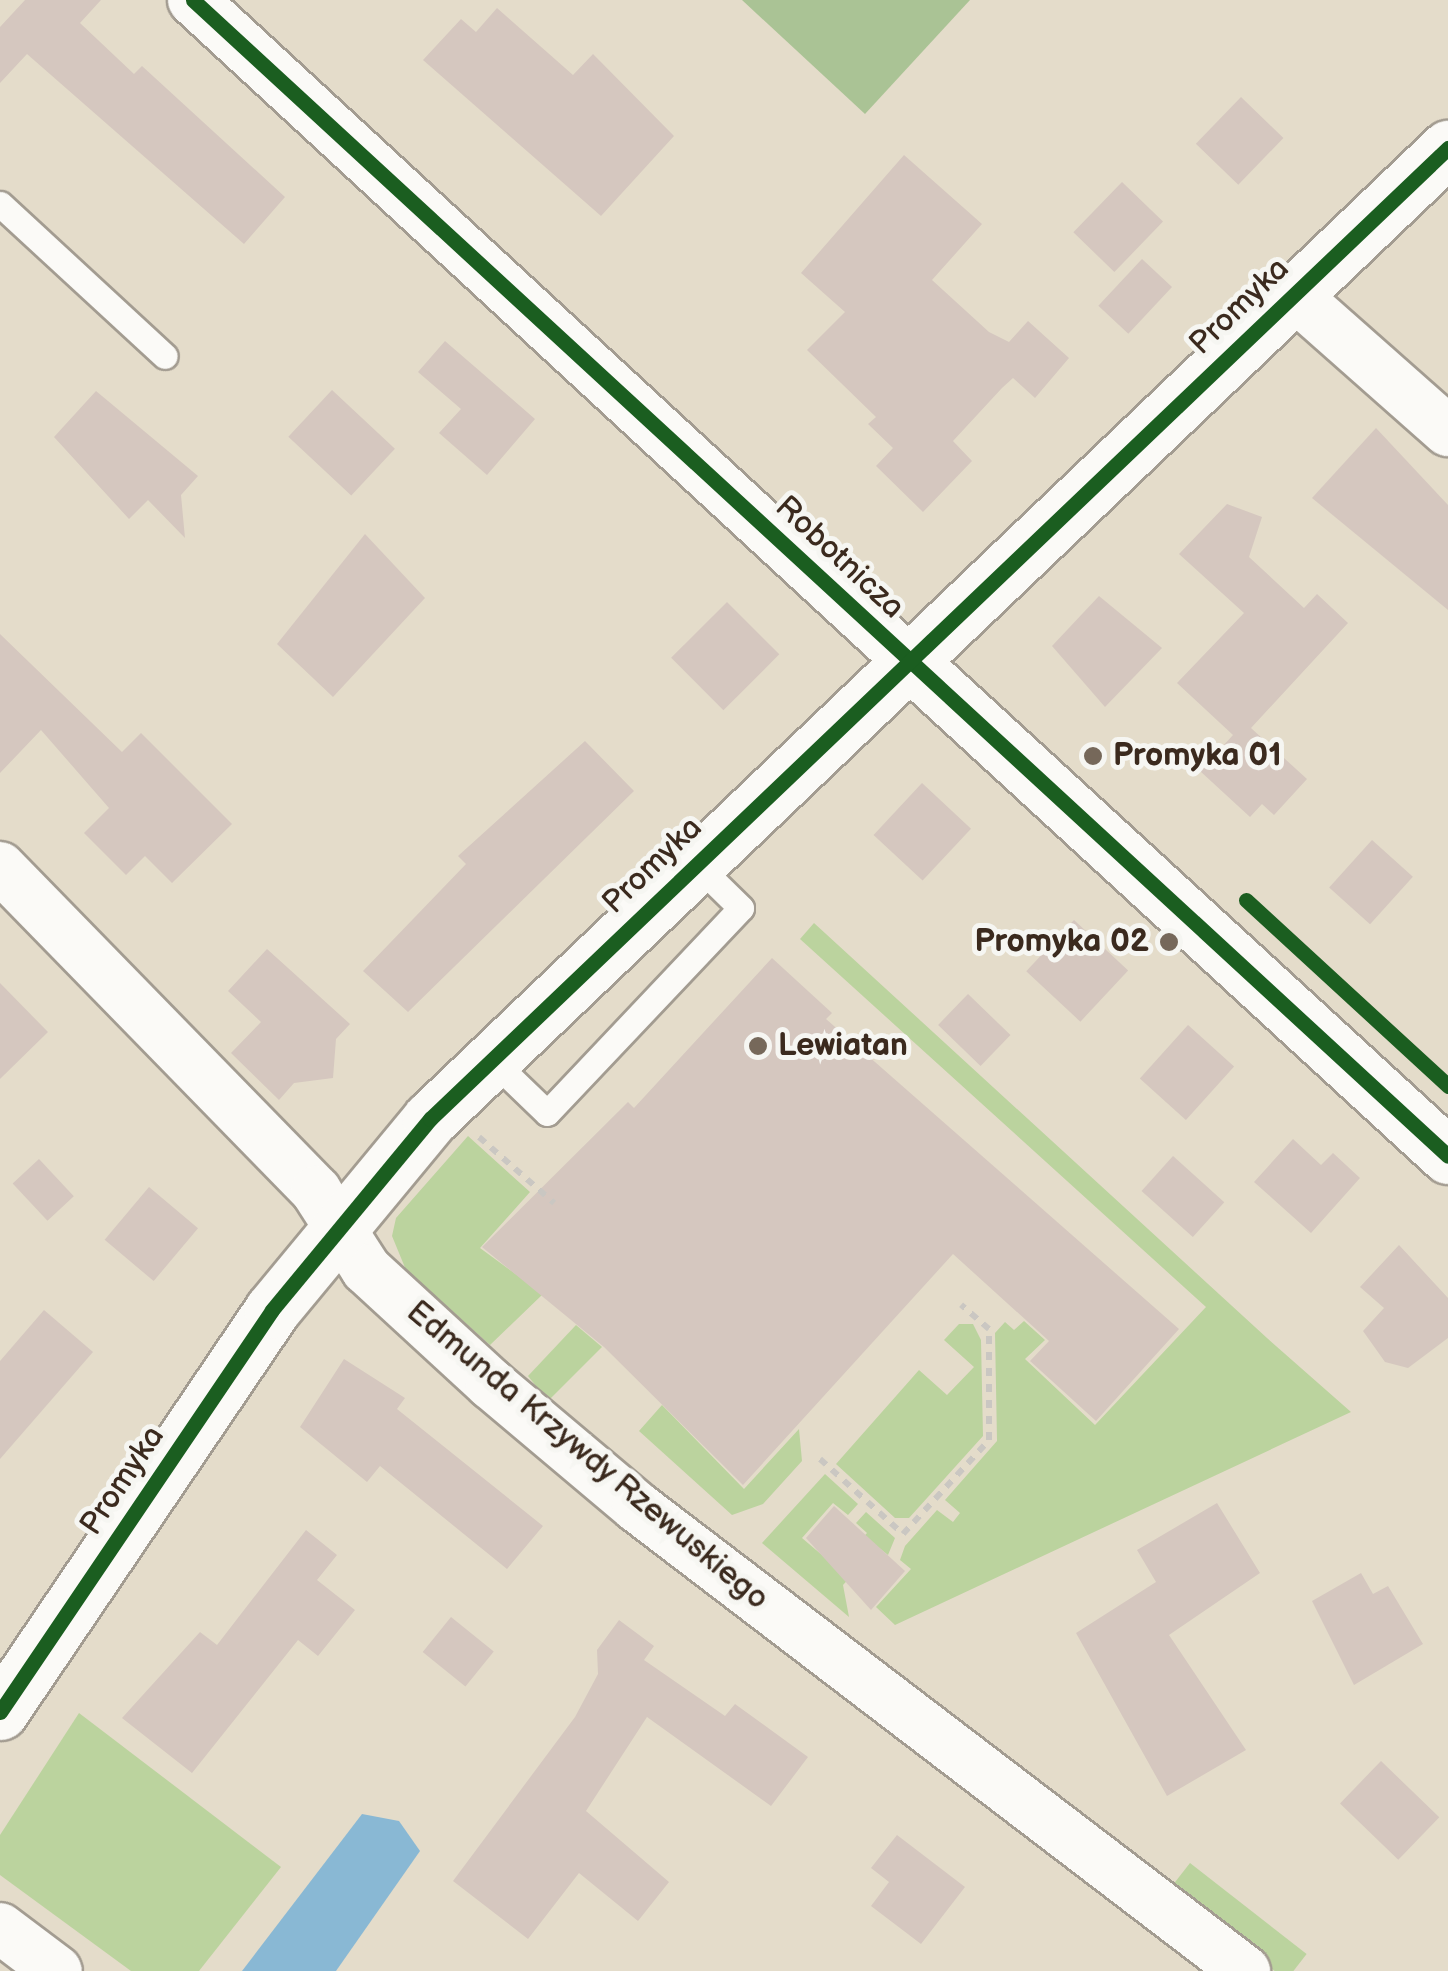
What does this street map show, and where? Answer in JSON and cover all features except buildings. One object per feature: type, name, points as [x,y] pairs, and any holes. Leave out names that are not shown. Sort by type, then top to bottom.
[{"type":"street","name":"Robotnicza","points":[[193,0],[1448,1156]]},
{"type":"street","name":"Promyka","points":[[9,1679],[337,1226],[492,1060],[1448,148]]},
{"type":"street","points":[[1294,294],[1448,431]]},
{"type":"street","name":"Edmunda Krzywdy Rzewuskiego","points":[[0,867],[316,1191],[366,1270],[637,1508],[1244,1971]]},
{"type":"street","points":[[0,1928],[57,1971]]},
{"type":"lane","points":[[0,204],[165,356]]},
{"type":"lane","points":[[492,1060],[547,1113],[741,908],[695,863]]},
{"type":"path","points":[[467,1126],[554,1203]]},
{"type":"path","points":[[820,1459],[903,1534],[940,1494],[989,1440],[989,1330],[961,1305]]},
{"type":"green space","points":[[742,0],[970,0],[865,114]]},
{"type":"green space","points":[[814,923],[1351,1412],[895,1625],[876,1607],[911,1569],[900,1560],[905,1546],[937,1510],[953,1522],[960,1513],[945,1500],[997,1441],[995,1333],[1005,1322],[1014,1330],[1024,1321],[1045,1340],[1025,1359],[1095,1425],[1206,1307],[800,939]]},
{"type":"green space","points":[[468,1136],[530,1192],[480,1248],[543,1294],[490,1345],[406,1270],[392,1236],[396,1218]]},
{"type":"green space","points":[[959,1324],[973,1324],[981,1340],[983,1436],[909,1518],[895,1518],[836,1464],[919,1370],[947,1395],[974,1367],[944,1340]]},
{"type":"green space","points":[[576,1325],[602,1347],[548,1401],[528,1376]]},
{"type":"green space","points":[[662,1405],[744,1489],[799,1429],[802,1461],[763,1504],[732,1515],[639,1431]]},
{"type":"green space","points":[[825,1474],[858,1504],[848,1515],[833,1503],[802,1538],[836,1567],[867,1533],[856,1523],[866,1512],[895,1538],[888,1555],[878,1547],[843,1585],[849,1617],[762,1543]]},
{"type":"green space","points":[[79,1713],[281,1867],[199,1971],[131,1971],[0,1875],[0,1835]]},
{"type":"green space","points":[[1190,1863],[1307,1954],[1293,1971],[1275,1971],[1170,1889]]},
{"type":"water","points":[[362,1814],[399,1821],[420,1851],[336,1971],[242,1971]]},
{"type":"cycle path","points":[[193,0],[1448,1156]]},
{"type":"cycle path","points":[[0,1712],[272,1310],[430,1119],[1448,148]]},
{"type":"cycle path","points":[[1246,900],[1448,1086]]},
{"type":"place","name":"Promyka 01","points":[[1093,756]]},
{"type":"place","name":"Promyka 02","points":[[1169,942]]},
{"type":"place","name":"Lewiatan","points":[[758,1046]]}]
